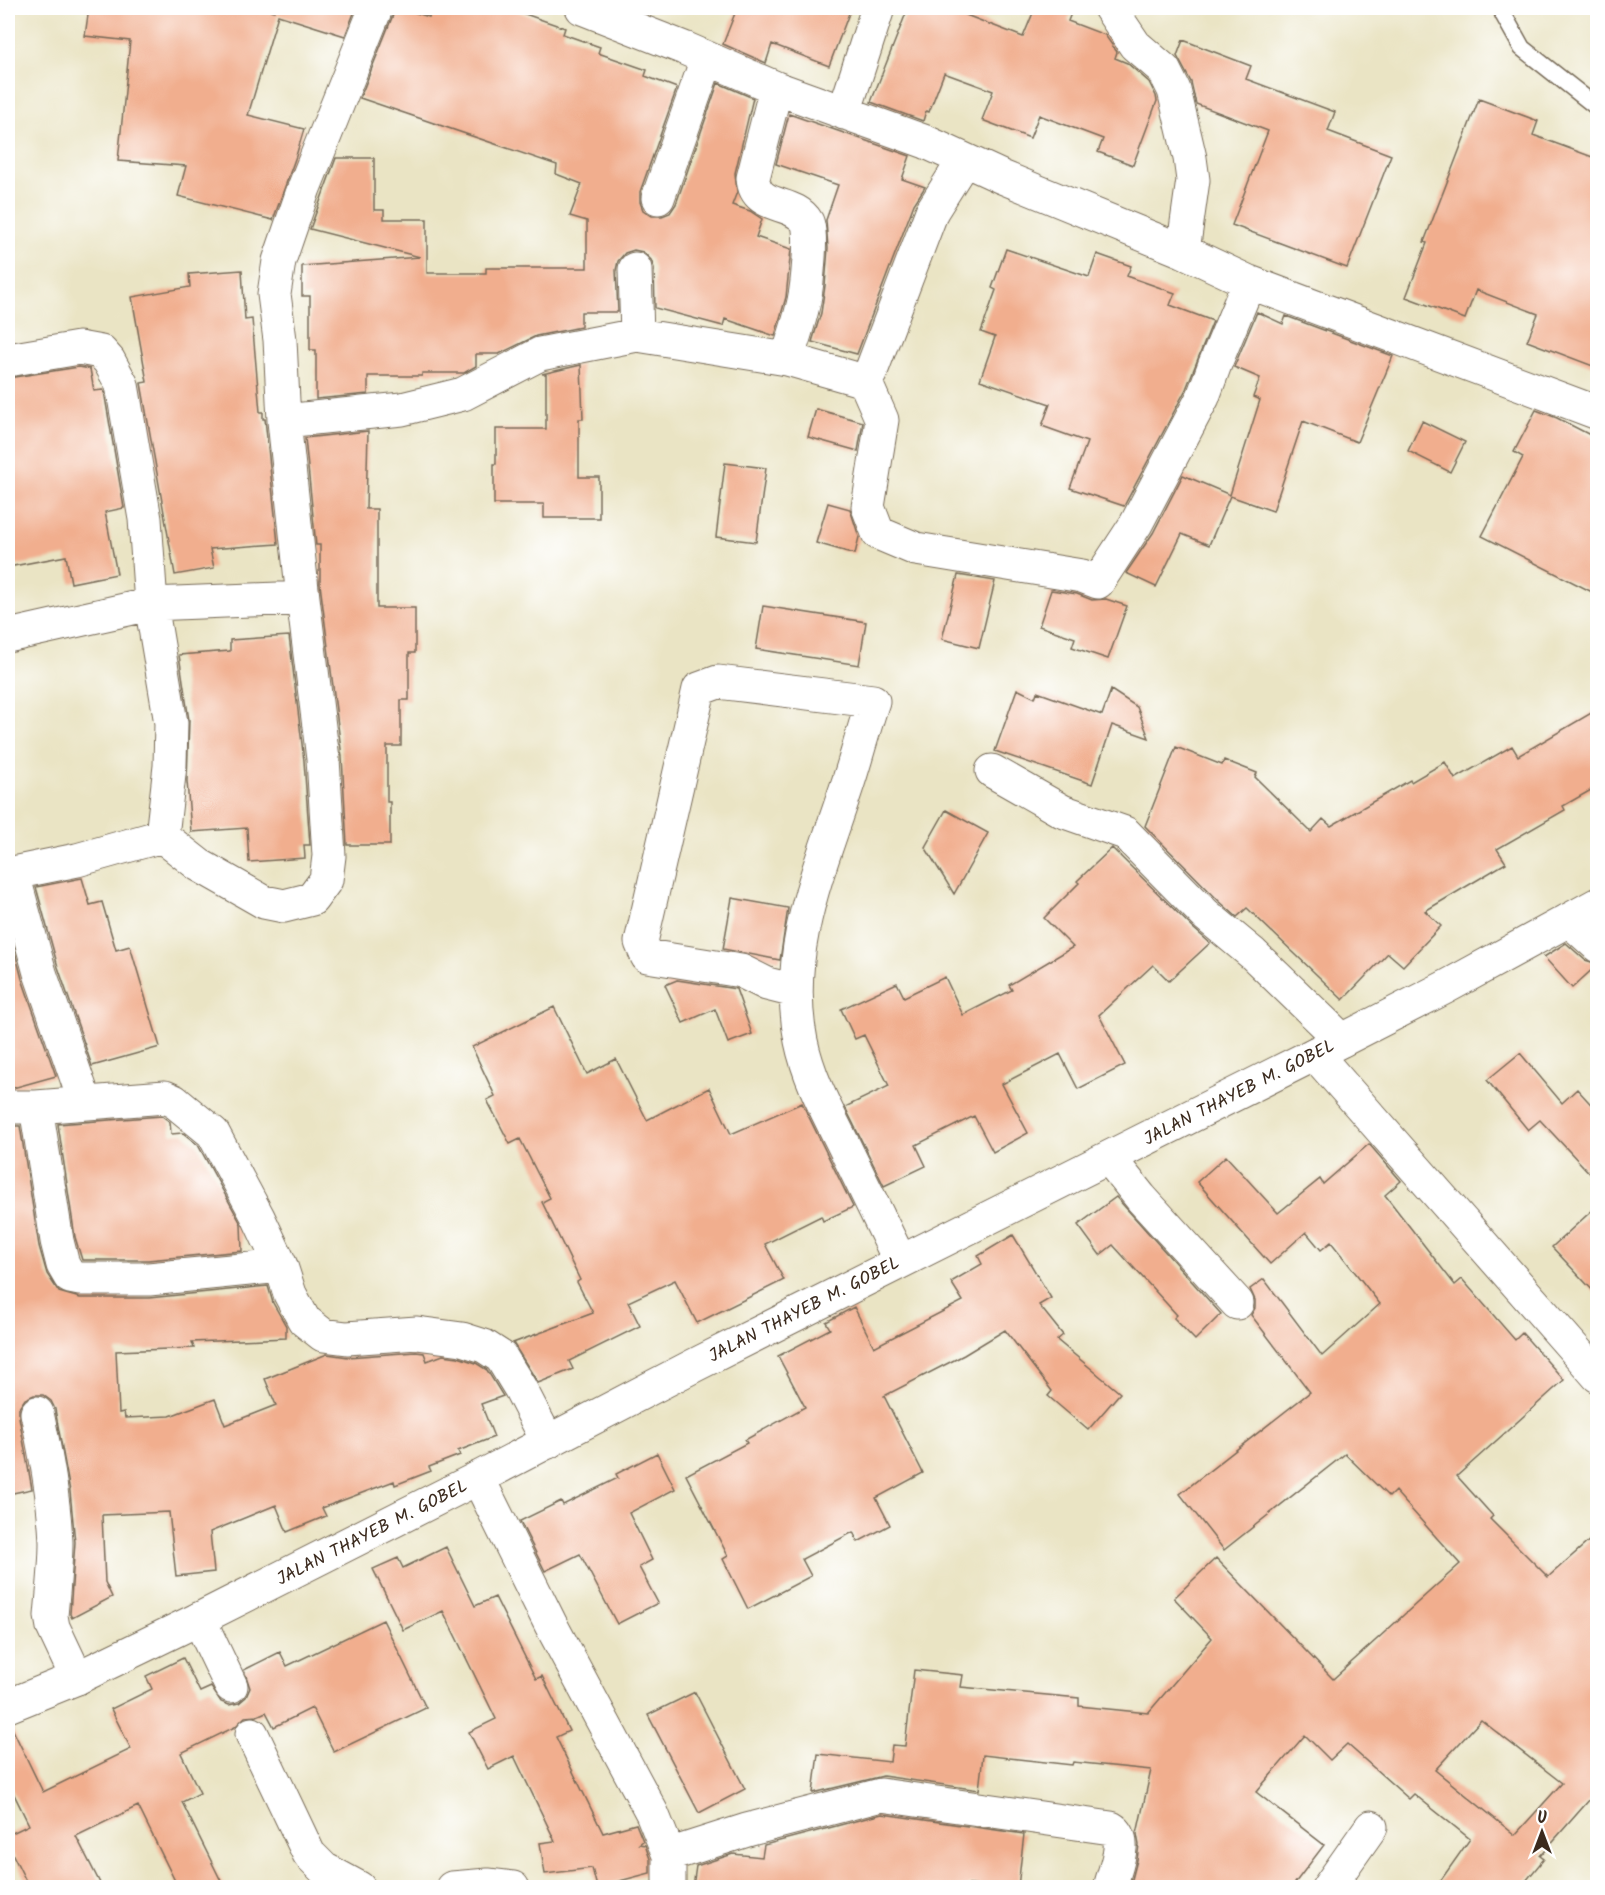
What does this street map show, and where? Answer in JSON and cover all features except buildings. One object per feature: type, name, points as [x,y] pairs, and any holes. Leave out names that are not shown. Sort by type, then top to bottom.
[{"type":"street","points":[[162,836],[199,865],[264,902],[284,906],[312,899],[326,880],[329,856],[323,759],[303,598],[274,294],[279,261],[304,188],[376,8]]},
{"type":"street","points":[[582,8],[776,88],[926,142],[1002,177],[1183,251],[1249,282],[1597,410]]},
{"type":"street","points":[[844,112],[878,8]]},
{"type":"street","points":[[1110,8],[1136,45],[1164,70],[1174,90],[1193,180],[1183,251]]},
{"type":"street","points":[[658,198],[707,59]]},
{"type":"street","points":[[776,88],[753,178],[754,189],[760,196],[799,213],[807,222],[810,235],[804,300],[787,359]]},
{"type":"street","points":[[285,421],[402,409],[463,394],[540,354],[638,335],[787,359],[864,379],[870,374],[932,211],[964,160]]},
{"type":"street","points":[[634,269],[638,335]]},
{"type":"street","points":[[864,379],[882,420],[868,507],[878,533],[916,549],[1082,576],[1098,582],[1136,524],[1203,397],[1249,282]]},
{"type":"street","points":[[8,360],[79,348],[101,352],[110,361],[122,385],[145,519],[151,604],[171,723],[170,766],[162,836]]},
{"type":"street","points":[[8,636],[151,604],[303,598]]},
{"type":"street","points":[[795,991],[767,984],[741,971],[647,956],[641,942],[699,689],[718,682],[873,701],[847,787],[822,855],[800,942],[795,991],[802,1042],[811,1073],[823,1103],[900,1261]]},
{"type":"street","points":[[992,771],[1062,811],[1125,833],[1206,915],[1253,954],[1598,1376]]},
{"type":"street","points":[[85,1102],[40,973],[10,873],[77,860],[126,844],[162,836]]},
{"type":"street","name":"JALAN THAYEB M. GOBEL","points":[[8,1706],[199,1619],[900,1261],[1329,1047],[1446,987],[1598,904]]},
{"type":"street","points":[[1569,920],[1598,946]]},
{"type":"street","points":[[281,1266],[149,1279],[70,1277],[63,1265],[22,1107],[165,1097],[174,1101],[210,1130],[247,1196],[281,1266],[290,1294],[304,1320],[323,1335],[347,1338],[417,1333],[462,1339],[484,1346],[501,1357],[548,1442]]},
{"type":"street","points":[[1109,1158],[1141,1198],[1237,1303]]},
{"type":"street","points":[[37,1413],[51,1483],[54,1514],[56,1544],[51,1616],[53,1627],[76,1677]]},
{"type":"street","points":[[478,1478],[551,1625],[652,1813],[669,1855],[669,1887]]},
{"type":"street","points":[[199,1619],[231,1686]]},
{"type":"street","points":[[252,1734],[309,1854],[324,1869],[358,1887]]},
{"type":"street","points":[[669,1855],[747,1830],[881,1795],[1111,1828],[1120,1838],[1120,1847],[1110,1887]]},
{"type":"street","points":[[1328,1887],[1371,1827]]},
{"type":"street","points":[[452,1887],[488,1885],[513,1887]]},
{"type":"lane","points":[[1503,8],[1503,14],[1522,48],[1598,108]]}]
